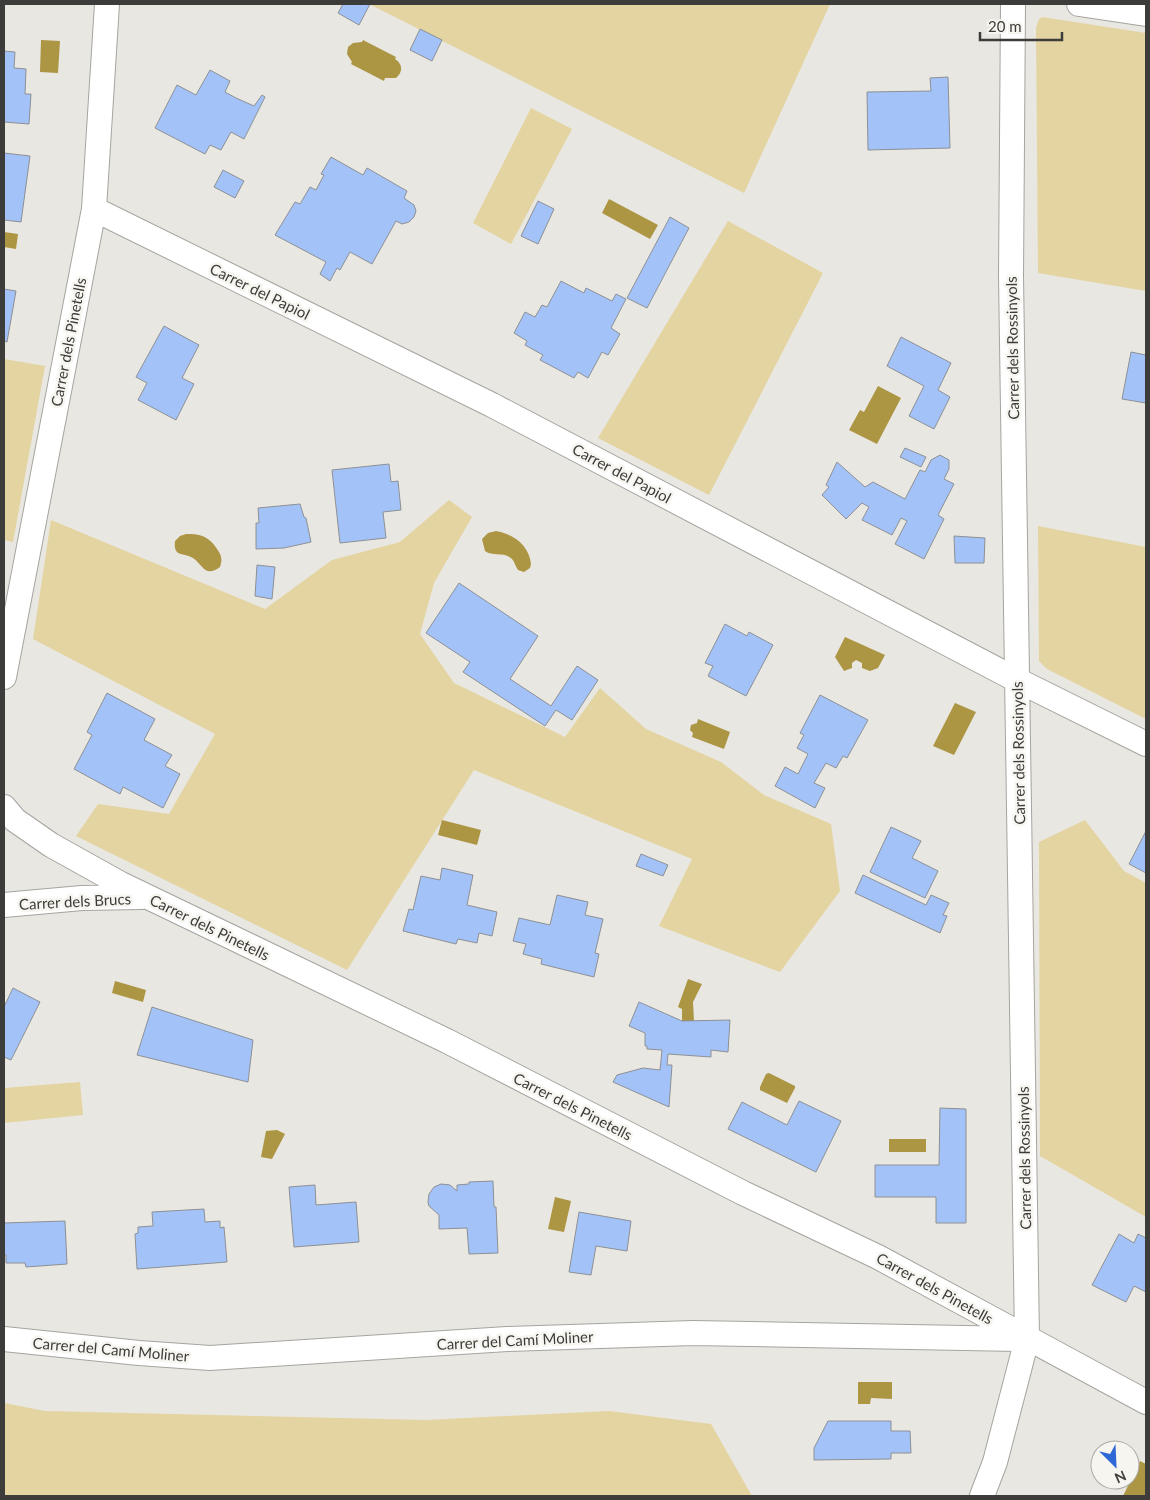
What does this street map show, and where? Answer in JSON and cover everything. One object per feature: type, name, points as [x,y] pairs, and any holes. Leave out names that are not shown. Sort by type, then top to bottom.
[{"type":"street","name":"Carrer dels Pinetells","points":[[4,677],[94,209],[107,4]]},
{"type":"street","name":"Carrer dels Rossinyols","points":[[982,1496],[995,1462],[1027,1339],[1011,276],[1013,4]]},
{"type":"street","points":[[1079,4],[1146,14]]},
{"type":"street","name":"Carrer del Papiol","points":[[94,209],[492,405],[1017,680],[1146,744]]},
{"type":"street","name":"Carrer dels Pinetells","points":[[4,807],[15,820],[51,845],[121,884],[439,1037],[743,1193],[878,1257],[1146,1402]]},
{"type":"street","name":"Carrer dels Brucs","points":[[4,905],[82,898],[147,897]]},
{"type":"street","name":"Carrer del Camí Moliner","points":[[4,1339],[139,1353],[210,1358],[507,1339],[693,1333],[1027,1339]]},
{"type":"shaded area","points":[[369,4],[830,4],[744,193]]},
{"type":"shaded area","points":[[1042,17],[1146,33],[1146,291],[1038,273],[1036,28],[1039,19]]},
{"type":"shaded area","points":[[41,40],[60,41],[58,73],[40,72]]},
{"type":"shaded area","points":[[363,40],[396,57],[395,59],[400,63],[401,68],[396,78],[385,78],[384,81],[351,64],[352,62],[347,54],[348,47],[353,43],[362,42]]},
{"type":"shaded area","points":[[531,108],[572,129],[511,244],[473,223]]},
{"type":"shaded area","points":[[609,199],[658,225],[650,239],[602,213]]},
{"type":"shaded area","points":[[728,221],[823,273],[709,495],[598,438]]},
{"type":"shaded area","points":[[4,232],[18,234],[16,249],[4,247]]},
{"type":"shaded area","points":[[4,359],[45,366],[13,542],[4,540]]},
{"type":"shaded area","points":[[878,386],[901,398],[877,444],[849,430],[860,410],[864,412]]},
{"type":"shaded area","points":[[449,500],[472,517],[434,583],[420,634],[454,683],[565,737],[600,688],[646,729],[721,762],[764,795],[831,824],[840,891],[780,972],[659,926],[692,859],[474,770],[347,970],[76,836],[98,804],[169,814],[215,734],[33,639],[51,520],[265,609],[332,560],[400,542]]},
{"type":"shaded area","points":[[1038,526],[1146,547],[1146,719],[1047,669],[1039,661]]},
{"type":"shaded area","points":[[496,531],[514,538],[524,546],[530,557],[530,568],[524,572],[518,570],[513,560],[509,557],[485,551],[482,539],[488,533]]},
{"type":"shaded area","points":[[197,534],[206,537],[213,543],[221,556],[220,567],[208,571],[190,556],[177,552],[175,541],[180,536]]},
{"type":"shaded area","points":[[845,637],[885,655],[878,668],[870,671],[862,668],[862,663],[856,660],[852,663],[852,668],[844,671],[835,657]]},
{"type":"shaded area","points":[[955,703],[976,712],[954,755],[933,746]]},
{"type":"shaded area","points":[[698,719],[730,732],[724,749],[692,737],[691,725],[697,723]]},
{"type":"shaded area","points":[[442,820],[481,830],[477,845],[438,835]]},
{"type":"shaded area","points":[[1085,820],[1124,871],[1146,883],[1146,1217],[1040,1156],[1039,842]]},
{"type":"shaded area","points":[[688,979],[702,984],[693,1002],[694,1021],[682,1021],[682,1009],[678,1007]]},
{"type":"shaded area","points":[[115,981],[146,990],[143,1002],[112,993]]},
{"type":"shaded area","points":[[769,1073],[795,1086],[787,1103],[760,1090],[766,1074]]},
{"type":"shaded area","points":[[80,1082],[83,1115],[4,1123],[4,1088]]},
{"type":"shaded area","points":[[277,1130],[285,1134],[272,1159],[261,1157],[266,1131]]},
{"type":"shaded area","points":[[889,1139],[926,1139],[926,1152],[889,1152]]},
{"type":"shaded area","points":[[555,1197],[571,1201],[564,1232],[548,1229]]},
{"type":"shaded area","points":[[858,1382],[892,1382],[892,1399],[871,1398],[870,1404],[858,1404]]},
{"type":"shaded area","points":[[4,1403],[45,1411],[426,1420],[609,1411],[711,1424],[752,1496],[4,1496]]},
{"type":"shaded area","points":[[1140,1461],[1146,1464],[1146,1495],[1123,1496],[1126,1490],[1140,1490]]},
{"type":"building","points":[[343,4],[370,4],[359,25],[338,13]]},
{"type":"building","points":[[420,29],[442,40],[432,61],[410,50]]},
{"type":"building","points":[[4,51],[15,52],[14,68],[26,69],[25,94],[31,94],[29,124],[4,122]]},
{"type":"building","points":[[210,70],[230,81],[225,92],[236,98],[254,106],[262,95],[265,97],[244,139],[231,132],[221,150],[210,145],[205,154],[155,128],[177,85],[196,95]]},
{"type":"building","points":[[948,77],[950,148],[868,150],[867,92],[931,91],[930,78]]},
{"type":"building","points":[[4,153],[30,156],[21,222],[4,220]]},
{"type":"building","points":[[331,157],[363,175],[367,168],[407,191],[404,198],[414,205],[416,211],[414,217],[409,222],[402,224],[396,221],[372,264],[350,252],[340,270],[337,268],[330,281],[320,274],[326,262],[275,235],[295,202],[300,204],[310,187],[316,190],[324,175],[321,174]]},
{"type":"building","points":[[223,170],[244,181],[235,198],[214,187]]},
{"type":"building","points":[[538,201],[554,209],[538,244],[521,236]]},
{"type":"building","points":[[670,217],[689,228],[647,308],[627,298]]},
{"type":"building","points":[[561,281],[584,293],[586,288],[612,301],[616,294],[626,299],[611,328],[620,334],[608,355],[602,352],[588,378],[578,372],[574,378],[540,360],[543,355],[525,345],[527,341],[514,333],[525,312],[535,317],[542,305],[547,307]]},
{"type":"building","points":[[4,289],[16,291],[7,342],[4,341]]},
{"type":"building","points":[[164,326],[199,345],[182,378],[194,384],[176,420],[138,400],[147,383],[136,377]]},
{"type":"building","points":[[901,337],[951,363],[938,390],[950,397],[934,429],[909,416],[924,386],[887,366]]},
{"type":"building","points":[[1131,352],[1146,355],[1146,403],[1122,399]]},
{"type":"building","points":[[905,448],[926,457],[921,467],[900,457]]},
{"type":"building","points":[[940,455],[949,460],[949,469],[944,479],[954,484],[938,515],[944,519],[924,559],[895,544],[907,521],[901,518],[892,535],[862,520],[869,507],[862,503],[846,519],[822,495],[829,487],[826,485],[837,462],[865,487],[873,482],[905,499],[920,470],[925,472],[931,460]]},
{"type":"building","points":[[389,464],[391,482],[398,481],[401,510],[383,512],[386,538],[340,543],[332,470]]},
{"type":"building","points":[[300,504],[306,518],[311,542],[284,548],[256,549],[256,523],[259,523],[258,508]]},
{"type":"building","points":[[954,536],[985,538],[984,563],[955,563]]},
{"type":"building","points":[[257,565],[275,567],[272,599],[255,596]]},
{"type":"building","points":[[459,583],[538,636],[510,679],[551,706],[577,666],[598,680],[572,720],[556,710],[545,726],[463,672],[470,662],[426,633]]},
{"type":"building","points":[[725,624],[747,636],[749,632],[773,645],[746,696],[708,676],[713,666],[705,663]]},
{"type":"building","points":[[107,693],[155,719],[144,740],[172,755],[165,766],[180,774],[163,808],[123,787],[120,794],[74,769],[92,735],[87,732]]},
{"type":"building","points":[[820,695],[868,720],[847,758],[843,756],[836,768],[826,763],[814,783],[825,788],[815,808],[775,786],[785,767],[798,774],[808,754],[797,748],[804,735],[800,733]]},
{"type":"building","points":[[891,827],[921,841],[912,858],[938,871],[925,898],[870,872]]},
{"type":"building","points":[[1146,831],[1146,873],[1129,864]]},
{"type":"building","points":[[641,854],[668,865],[663,876],[636,866]]},
{"type":"building","points":[[442,868],[473,875],[467,905],[497,912],[492,936],[479,933],[477,943],[458,939],[456,944],[403,931],[409,909],[413,910],[421,876],[440,880]]},
{"type":"building","points":[[863,875],[926,905],[931,895],[949,903],[943,915],[947,916],[940,933],[855,893]]},
{"type":"building","points":[[557,895],[588,902],[585,915],[603,919],[595,953],[599,954],[594,977],[541,964],[542,959],[523,954],[526,944],[513,941],[519,918],[550,925]]},
{"type":"building","points":[[13,988],[40,1002],[11,1060],[4,1057],[4,1007]]},
{"type":"building","points":[[639,1002],[682,1021],[730,1020],[728,1052],[711,1050],[711,1057],[668,1054],[667,1065],[672,1065],[669,1107],[613,1082],[617,1075],[643,1068],[660,1070],[662,1050],[647,1049],[647,1046],[645,1046],[645,1033],[629,1026]]},
{"type":"building","points":[[152,1007],[253,1040],[248,1082],[137,1055]]},
{"type":"building","points":[[799,1101],[841,1121],[816,1172],[728,1129],[742,1102],[787,1125]]},
{"type":"building","points":[[940,1108],[966,1109],[966,1223],[936,1223],[936,1197],[875,1197],[875,1165],[939,1165]]},
{"type":"building","points":[[493,1181],[498,1253],[469,1254],[467,1228],[439,1229],[439,1215],[429,1206],[429,1194],[434,1187],[441,1184],[450,1185],[457,1191],[457,1185],[469,1184],[469,1182]]},
{"type":"building","points":[[315,1185],[316,1205],[356,1202],[359,1242],[294,1247],[289,1187]]},
{"type":"building","points":[[204,1209],[205,1222],[220,1221],[220,1228],[224,1227],[227,1262],[137,1269],[135,1234],[138,1233],[138,1227],[153,1226],[152,1212]]},
{"type":"building","points":[[579,1212],[631,1221],[627,1251],[596,1246],[591,1275],[569,1272]]},
{"type":"building","points":[[65,1221],[67,1264],[26,1267],[25,1263],[6,1263],[6,1255],[4,1255],[4,1223]]},
{"type":"building","points":[[1119,1234],[1134,1243],[1138,1234],[1146,1238],[1146,1292],[1134,1286],[1126,1302],[1092,1285]]},
{"type":"building","points":[[828,1421],[891,1421],[891,1431],[910,1431],[911,1453],[891,1453],[891,1459],[814,1460],[814,1448]]}]
